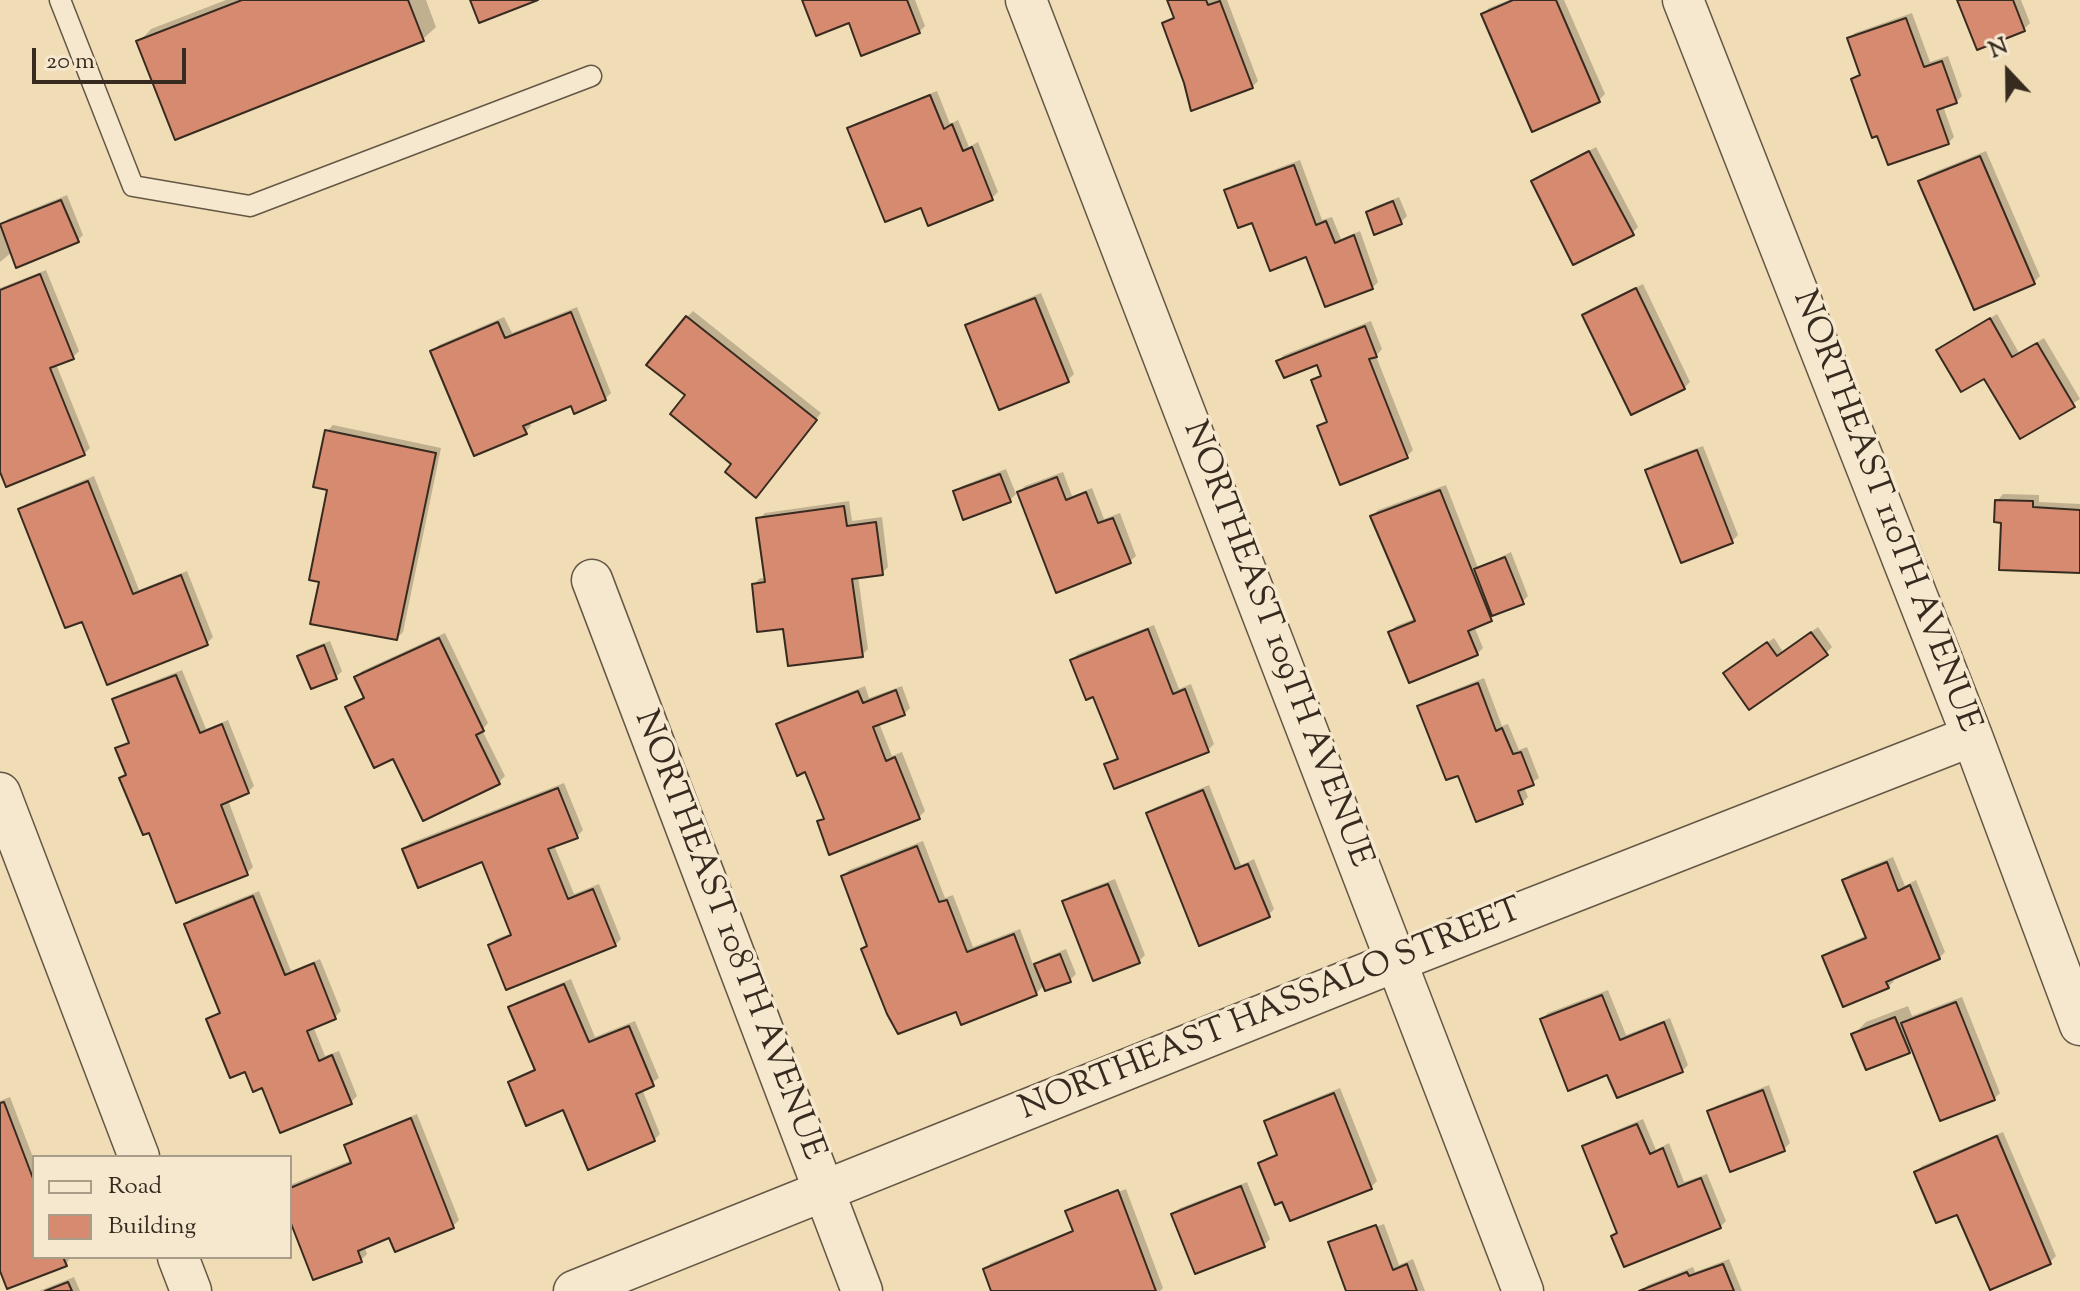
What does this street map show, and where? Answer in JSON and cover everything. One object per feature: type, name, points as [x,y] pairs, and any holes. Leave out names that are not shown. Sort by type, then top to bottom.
[{"type":"street","name":"NORTHEAST 109TH AVENUE","points":[[1026,0],[1523,1291]]},
{"type":"street","name":"NORTHEAST 110TH AVENUE","points":[[1683,0],[1972,736],[2080,1025]]},
{"type":"street","name":"NORTHEAST 108TH AVENUE","points":[[592,580],[862,1291]]},
{"type":"street","name":"NORTHEAST HASSALO STREET","points":[[574,1291],[1397,961],[1972,736]]},
{"type":"street","points":[[0,793],[138,1155]]},
{"type":"street","points":[[179,1259],[191,1291]]},
{"type":"lane","points":[[60,0],[133,186],[250,206],[591,76]]},
{"type":"building","points":[[242,0],[408,0],[424,41],[175,140],[136,41]]},
{"type":"building","points":[[470,0],[538,0],[479,23]]},
{"type":"building","points":[[802,0],[907,0],[920,33],[861,56],[849,23],[816,36]]},
{"type":"building","points":[[1167,0],[1206,0],[1208,5],[1220,1],[1253,88],[1191,111],[1162,23],[1174,18]]},
{"type":"building","points":[[1513,0],[1556,0],[1600,102],[1532,132],[1481,14]]},
{"type":"building","points":[[1957,0],[2013,0],[2025,31],[1977,50]]},
{"type":"building","points":[[1906,18],[1924,67],[1942,61],[1957,103],[1937,110],[1949,144],[1888,165],[1877,136],[1872,138],[1851,79],[1860,75],[1847,38]]},
{"type":"building","points":[[930,95],[944,129],[952,124],[963,151],[972,147],[993,200],[928,226],[921,208],[885,222],[847,128]]},
{"type":"building","points":[[1589,151],[1634,235],[1573,265],[1531,181]]},
{"type":"building","points":[[1980,156],[2035,284],[1974,310],[1918,181]]},
{"type":"building","points":[[1294,165],[1316,225],[1326,221],[1335,243],[1354,235],[1373,289],[1325,307],[1306,257],[1270,271],[1252,223],[1238,228],[1224,190]]},
{"type":"building","points":[[61,200],[79,242],[16,268],[0,224]]},
{"type":"building","points":[[1393,201],[1402,224],[1374,235],[1366,212]]},
{"type":"building","points":[[40,274],[74,359],[50,368],[85,455],[6,487],[0,472],[0,290]]},
{"type":"building","points":[[1636,288],[1685,389],[1631,415],[1582,315]]},
{"type":"building","points":[[1035,298],[1069,382],[999,410],[965,325]]},
{"type":"building","points":[[571,312],[606,400],[574,414],[571,406],[523,426],[527,434],[474,456],[430,351],[498,322],[505,338]]},
{"type":"building","points":[[686,316],[817,420],[756,498],[725,472],[731,464],[670,414],[685,395],[646,365]]},
{"type":"building","points":[[1990,318],[2012,357],[2037,343],[2075,407],[2020,439],[1984,379],[1961,392],[1936,350]]},
{"type":"building","points":[[1365,326],[1377,357],[1369,359],[1408,458],[1340,485],[1317,426],[1327,422],[1311,380],[1321,376],[1317,365],[1284,378],[1276,361]]},
{"type":"building","points":[[325,430],[436,453],[397,640],[310,624],[319,582],[309,580],[327,490],[313,487]]},
{"type":"building","points":[[1697,450],[1733,543],[1681,563],[1645,470]]},
{"type":"building","points":[[1000,474],[1011,502],[963,520],[953,491]]},
{"type":"building","points":[[1057,477],[1066,500],[1086,492],[1098,523],[1113,518],[1131,563],[1056,593],[1017,492]]},
{"type":"building","points":[[88,481],[133,594],[181,575],[208,645],[107,685],[82,622],[65,628],[18,509]]},
{"type":"building","points":[[1440,490],[1492,621],[1468,631],[1478,655],[1409,683],[1388,632],[1415,621],[1370,516]]},
{"type":"building","points":[[1995,500],[2033,501],[2033,507],[2080,510],[2080,573],[1999,570],[2001,523],[1994,522]]},
{"type":"building","points":[[844,506],[847,526],[876,522],[883,575],[852,579],[863,657],[788,666],[783,629],[757,632],[752,584],[765,582],[756,518]]},
{"type":"building","points":[[1505,557],[1524,604],[1492,616],[1474,569]]},
{"type":"building","points":[[1148,629],[1173,694],[1185,689],[1209,752],[1114,789],[1104,764],[1118,759],[1093,697],[1086,700],[1070,660]]},
{"type":"building","points":[[1811,632],[1828,655],[1749,710],[1723,673],[1767,642],[1777,656]]},
{"type":"building","points":[[439,638],[484,731],[476,735],[500,784],[423,821],[393,759],[374,768],[345,707],[364,698],[354,677]]},
{"type":"building","points":[[324,645],[337,679],[311,689],[297,656]]},
{"type":"building","points":[[176,675],[200,733],[222,724],[249,793],[221,805],[248,875],[176,903],[149,833],[143,835],[119,778],[126,775],[115,748],[129,743],[112,699]]},
{"type":"building","points":[[1478,683],[1496,731],[1502,728],[1513,754],[1521,752],[1534,785],[1518,791],[1523,804],[1476,822],[1458,776],[1446,780],[1417,706]]},
{"type":"building","points":[[896,690],[905,715],[873,727],[886,761],[895,757],[920,819],[829,855],[817,821],[824,819],[805,772],[797,776],[776,724],[858,691],[863,703]]},
{"type":"building","points":[[558,788],[578,838],[548,849],[568,899],[593,889],[616,946],[506,990],[488,945],[511,935],[482,862],[418,888],[402,849]]},
{"type":"building","points":[[1203,790],[1235,869],[1248,864],[1270,917],[1199,946],[1146,813]]},
{"type":"building","points":[[917,846],[939,902],[947,900],[967,952],[1014,934],[1037,995],[961,1025],[956,1012],[898,1034],[861,949],[867,946],[841,876]]},
{"type":"building","points":[[1887,862],[1898,891],[1910,885],[1940,959],[1886,982],[1889,988],[1843,1007],[1822,956],[1866,938],[1842,880]]},
{"type":"building","points":[[1108,884],[1140,963],[1093,981],[1062,901]]},
{"type":"building","points":[[253,896],[285,975],[314,963],[336,1019],[307,1031],[319,1061],[332,1055],[352,1104],[280,1133],[262,1088],[253,1092],[245,1072],[230,1078],[206,1019],[220,1013],[184,924]]},
{"type":"building","points":[[1060,954],[1071,982],[1045,991],[1034,964]]},
{"type":"building","points":[[564,984],[589,1042],[629,1026],[654,1086],[636,1094],[655,1141],[588,1170],[563,1110],[526,1126],[508,1082],[535,1070],[508,1007]]},
{"type":"building","points":[[1602,995],[1620,1040],[1664,1022],[1683,1072],[1617,1098],[1607,1075],[1568,1091],[1540,1019]]},
{"type":"building","points":[[1956,1002],[1995,1100],[1940,1121],[1901,1023]]},
{"type":"building","points":[[1895,1017],[1910,1053],[1866,1070],[1851,1034]]},
{"type":"building","points":[[1763,1090],[1785,1151],[1730,1172],[1707,1111]]},
{"type":"building","points":[[1334,1093],[1372,1189],[1290,1221],[1282,1202],[1275,1205],[1258,1163],[1277,1155],[1264,1121]]},
{"type":"building","points":[[4,1102],[32,1176],[32,1259],[64,1259],[67,1266],[7,1289],[0,1271],[0,1103]]},
{"type":"building","points":[[411,1118],[454,1228],[395,1252],[389,1238],[358,1251],[362,1262],[313,1280],[292,1226],[292,1187],[351,1163],[344,1145]]},
{"type":"building","points":[[1637,1124],[1650,1154],[1663,1148],[1678,1187],[1701,1178],[1721,1228],[1624,1267],[1611,1236],[1617,1233],[1582,1146]]},
{"type":"building","points":[[1997,1136],[2051,1264],[1990,1290],[1957,1215],[1936,1223],[1914,1172]]},
{"type":"building","points":[[1241,1186],[1265,1247],[1195,1274],[1171,1214]]},
{"type":"building","points":[[1118,1190],[1156,1291],[991,1291],[983,1269],[1073,1231],[1065,1211]]},
{"type":"building","points":[[1376,1225],[1393,1270],[1407,1264],[1417,1291],[1346,1291],[1328,1242]]},
{"type":"building","points":[[1723,1264],[1734,1291],[1639,1291],[1687,1272],[1689,1276]]},
{"type":"building","points":[[68,1282],[72,1291],[45,1291]]}]
